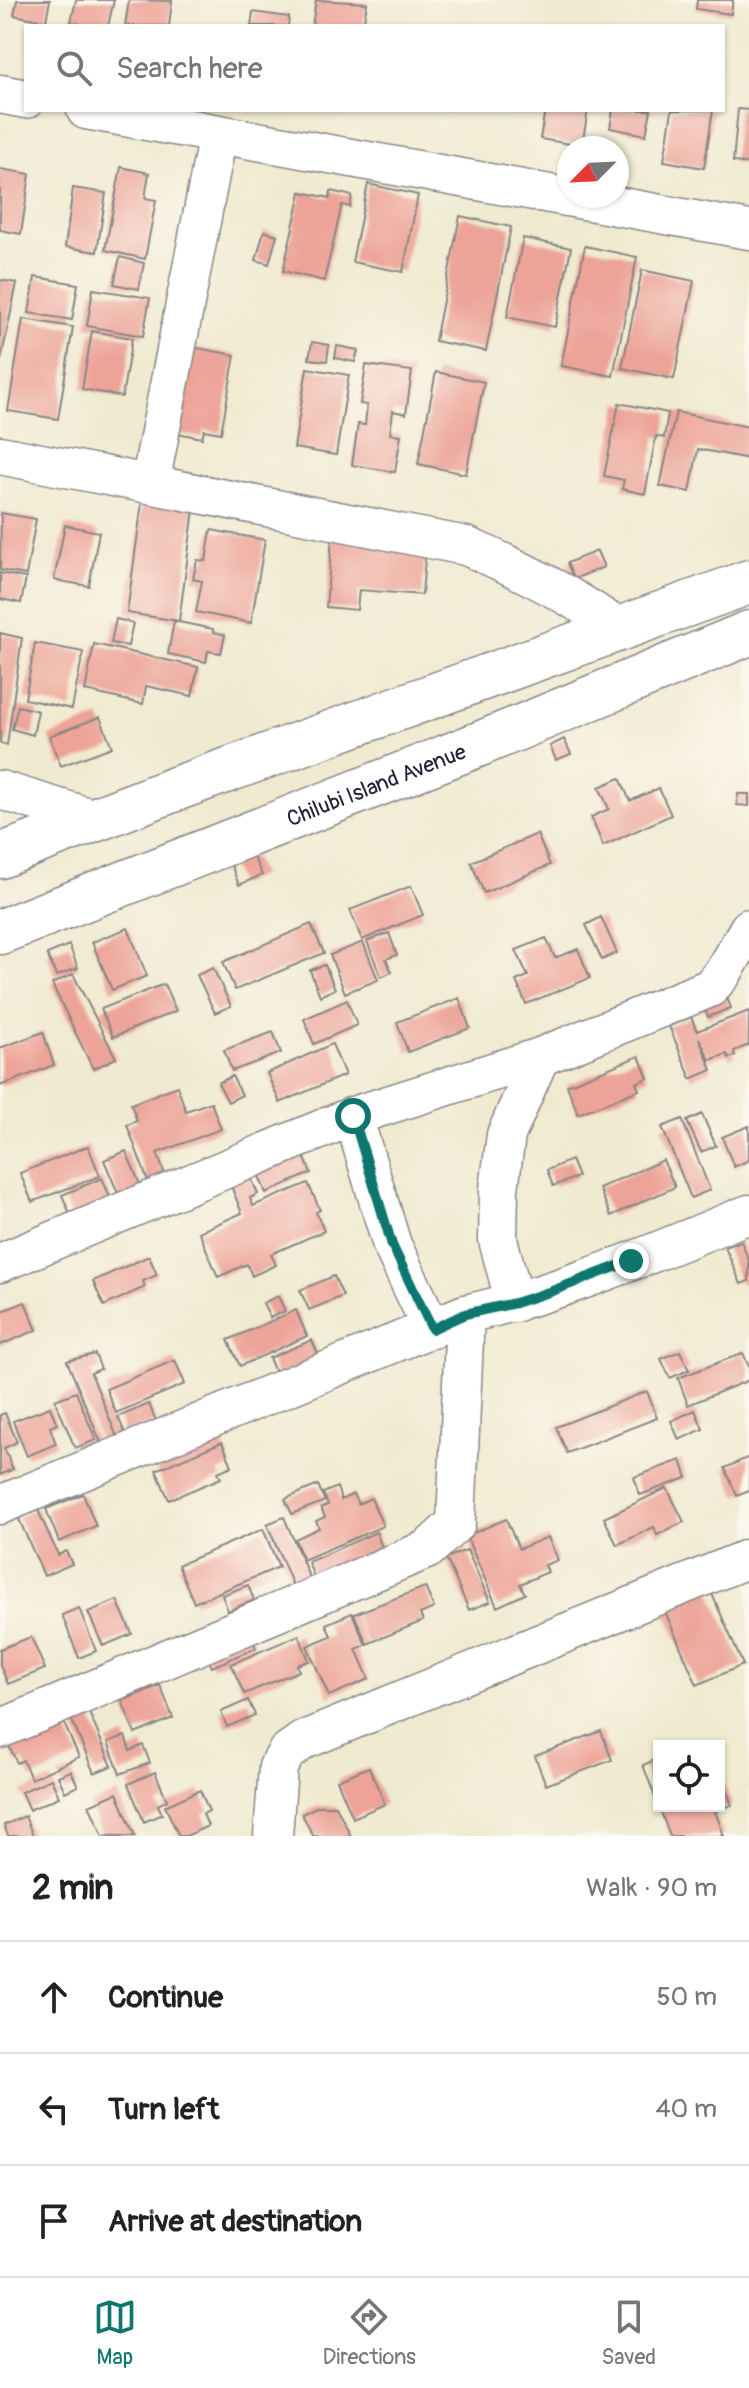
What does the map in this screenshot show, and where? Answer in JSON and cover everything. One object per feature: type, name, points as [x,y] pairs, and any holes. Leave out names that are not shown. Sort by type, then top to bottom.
[{"type":"street","points":[[0,94],[24,99]]},
{"type":"street","points":[[97,112],[749,230]]},
{"type":"street","points":[[150,484],[218,134]]},
{"type":"street","points":[[0,455],[466,546],[556,588],[618,628]]},
{"type":"street","points":[[0,856],[749,582]]},
{"type":"street","name":"Chilubi Island Avenue","points":[[0,932],[477,745],[749,633]]},
{"type":"street","points":[[0,790],[95,819]]},
{"type":"street","points":[[0,1263],[353,1116],[540,1057],[710,988],[722,974],[749,928]]},
{"type":"street","points":[[515,1303],[498,1240],[499,1189],[506,1135],[540,1057]]},
{"type":"street","points":[[0,1729],[428,1549],[456,1523],[448,1321],[392,1245],[353,1116]]},
{"type":"street","points":[[0,1505],[448,1321],[515,1303],[586,1278],[749,1214]]},
{"type":"street","points":[[273,1836],[278,1767],[287,1752],[304,1740],[749,1558]]},
{"type":"building","points":[[17,0],[50,0],[46,21],[14,15]]},
{"type":"building","points":[[76,0],[114,0],[108,24],[71,22]]},
{"type":"building","points":[[129,0],[172,1],[169,24],[125,24]]},
{"type":"building","points":[[316,0],[367,3],[363,24],[312,24]]},
{"type":"building","points":[[697,0],[733,0],[731,14],[696,9]]},
{"type":"building","points":[[253,12],[289,17],[288,24],[251,24]]},
{"type":"building","points":[[738,109],[749,110],[749,164],[733,162]]},
{"type":"building","points":[[545,112],[588,112],[584,136],[557,136],[557,142],[540,139]]},
{"type":"building","points":[[613,112],[651,112],[646,135],[610,128]]},
{"type":"building","points":[[672,112],[713,112],[704,168],[664,161]]},
{"type":"building","points":[[121,167],[149,173],[145,198],[156,200],[145,259],[105,250]]},
{"type":"building","points":[[0,169],[30,174],[21,234],[0,230]]},
{"type":"building","points":[[368,184],[418,195],[403,272],[352,262]]},
{"type":"building","points":[[73,188],[106,193],[97,252],[65,247]]},
{"type":"building","points":[[331,191],[352,196],[350,207],[342,205],[324,281],[283,271],[301,192],[330,198]]},
{"type":"building","points":[[460,216],[511,227],[486,351],[435,341]]},
{"type":"building","points":[[264,231],[277,235],[269,264],[256,260]]},
{"type":"building","points":[[523,238],[571,248],[555,327],[507,317]]},
{"type":"building","points":[[585,246],[637,257],[613,376],[561,366]]},
{"type":"building","points":[[120,257],[144,263],[139,289],[114,284]]},
{"type":"building","points":[[642,270],[694,281],[674,379],[622,368]]},
{"type":"building","points":[[35,277],[78,284],[72,320],[29,313]]},
{"type":"building","points":[[0,280],[17,283],[1,360],[0,360]]},
{"type":"building","points":[[93,289],[150,298],[143,336],[87,326]]},
{"type":"building","points":[[23,319],[73,327],[58,419],[8,411]]},
{"type":"building","points":[[92,331],[132,338],[122,397],[82,389]]},
{"type":"building","points":[[312,342],[329,345],[327,361],[309,359]]},
{"type":"building","points":[[337,346],[358,350],[355,362],[335,358]]},
{"type":"building","points":[[192,347],[235,355],[221,433],[204,430],[202,438],[177,433]]},
{"type":"building","points":[[366,365],[412,371],[406,414],[393,411],[390,434],[401,435],[395,472],[352,465],[358,424],[365,425],[367,405],[360,404]]},
{"type":"building","points":[[307,368],[349,375],[336,455],[294,448]]},
{"type":"building","points":[[436,372],[484,382],[466,474],[418,464]]},
{"type":"building","points":[[619,403],[668,413],[664,438],[656,436],[645,494],[622,489],[624,480],[604,476]]},
{"type":"building","points":[[676,412],[749,427],[749,459],[698,449],[690,492],[660,486]]},
{"type":"building","points":[[143,495],[195,502],[179,621],[127,613]]},
{"type":"building","points":[[1,513],[36,519],[26,575],[0,570]]},
{"type":"building","points":[[65,525],[99,532],[89,586],[54,580]]},
{"type":"building","points":[[211,530],[265,540],[251,623],[196,612],[202,581],[193,579],[197,560],[206,561]]},
{"type":"building","points":[[332,538],[426,546],[422,595],[359,590],[357,610],[326,607]]},
{"type":"building","points":[[597,551],[604,567],[574,579],[567,563]]},
{"type":"building","points":[[0,573],[26,578],[21,603],[0,599]]},
{"type":"building","points":[[116,619],[133,623],[128,646],[111,643]]},
{"type":"building","points":[[174,621],[213,629],[213,632],[225,635],[221,653],[208,651],[206,662],[168,654]]},
{"type":"building","points":[[0,633],[22,638],[7,745],[0,743]]},
{"type":"building","points":[[35,643],[83,652],[72,709],[25,699]]},
{"type":"building","points":[[94,644],[198,667],[192,696],[146,686],[143,704],[85,691]]},
{"type":"building","points":[[18,706],[38,711],[33,735],[12,729]]},
{"type":"building","points":[[100,717],[112,747],[61,766],[49,736]]},
{"type":"building","points":[[564,739],[571,754],[556,760],[550,746]]},
{"type":"building","points":[[620,778],[630,801],[659,788],[671,815],[603,846],[591,817],[609,809],[599,787]]},
{"type":"building","points":[[738,794],[749,794],[749,806],[737,805]]},
{"type":"building","points":[[537,834],[550,865],[484,893],[471,862]]},
{"type":"building","points":[[253,856],[262,875],[239,885],[231,865]]},
{"type":"building","points":[[411,886],[423,915],[362,940],[350,910]]},
{"type":"building","points":[[601,917],[617,953],[602,960],[586,925]]},
{"type":"building","points":[[311,924],[324,953],[235,990],[223,962]]},
{"type":"building","points":[[128,928],[147,976],[112,990],[92,942]]},
{"type":"building","points":[[389,933],[397,955],[386,959],[392,972],[381,977],[367,941]]},
{"type":"building","points":[[546,938],[555,958],[578,949],[590,978],[526,1004],[516,981],[528,976],[516,950]]},
{"type":"building","points":[[363,942],[378,980],[345,993],[330,955]]},
{"type":"building","points":[[69,945],[78,968],[56,976],[47,954]]},
{"type":"building","points":[[325,965],[335,989],[320,996],[310,970]]},
{"type":"building","points":[[213,968],[231,1006],[215,1013],[197,975]]},
{"type":"building","points":[[73,974],[116,1058],[93,1069],[52,984]]},
{"type":"building","points":[[164,984],[176,1011],[113,1037],[101,1009]]},
{"type":"building","points":[[723,987],[731,1008],[708,1017],[699,996]]},
{"type":"building","points":[[459,998],[470,1028],[408,1052],[397,1022]]},
{"type":"building","points":[[347,1000],[357,1025],[314,1044],[304,1019]]},
{"type":"building","points":[[749,1011],[749,1045],[734,1051],[735,1056],[729,1058],[727,1054],[710,1060],[699,1038],[712,1070],[691,1079],[669,1026],[691,1017],[697,1031]]},
{"type":"building","points":[[43,1032],[54,1065],[0,1086],[0,1048]]},
{"type":"building","points":[[273,1032],[281,1053],[232,1071],[224,1050]]},
{"type":"building","points":[[332,1044],[345,1075],[280,1103],[267,1073]]},
{"type":"building","points":[[639,1056],[648,1078],[636,1083],[639,1090],[578,1114],[567,1085]]},
{"type":"building","points":[[232,1076],[242,1095],[228,1102],[218,1083]]},
{"type":"building","points":[[177,1086],[186,1111],[211,1102],[221,1129],[157,1153],[166,1178],[149,1184],[127,1125],[137,1121],[131,1104]]},
{"type":"building","points":[[702,1114],[716,1146],[701,1152],[687,1121]]},
{"type":"building","points":[[682,1119],[710,1190],[691,1198],[662,1127]]},
{"type":"building","points":[[749,1126],[749,1160],[734,1167],[722,1137]]},
{"type":"building","points":[[88,1146],[100,1176],[32,1202],[20,1173]]},
{"type":"building","points":[[301,1149],[311,1173],[266,1193],[256,1169]]},
{"type":"building","points":[[126,1151],[142,1189],[120,1198],[104,1160]]},
{"type":"building","points":[[571,1160],[578,1177],[553,1186],[547,1170]]},
{"type":"building","points":[[663,1160],[675,1187],[611,1216],[599,1188]]},
{"type":"building","points":[[249,1173],[258,1194],[250,1198],[253,1206],[308,1183],[320,1210],[316,1212],[324,1231],[271,1254],[276,1265],[252,1276],[247,1264],[218,1277],[199,1232],[242,1213],[229,1181]]},
{"type":"building","points":[[102,1178],[112,1201],[72,1219],[62,1195]]},
{"type":"building","points":[[741,1241],[749,1261],[749,1281],[741,1284],[725,1247]]},
{"type":"building","points":[[149,1256],[157,1275],[143,1281],[145,1287],[104,1306],[93,1281]]},
{"type":"building","points":[[334,1276],[343,1296],[309,1310],[300,1290]]},
{"type":"building","points":[[278,1296],[285,1311],[270,1318],[263,1303]]},
{"type":"building","points":[[25,1302],[37,1330],[0,1345],[0,1312]]},
{"type":"building","points":[[296,1310],[307,1336],[240,1366],[228,1340]]},
{"type":"building","points":[[312,1340],[320,1359],[277,1377],[269,1358]]},
{"type":"building","points":[[680,1351],[689,1370],[670,1378],[661,1359]]},
{"type":"building","points":[[743,1353],[749,1367],[749,1380],[688,1405],[678,1378]]},
{"type":"building","points":[[95,1354],[101,1369],[91,1373],[117,1437],[101,1443],[67,1361]]},
{"type":"building","points":[[175,1360],[185,1384],[116,1413],[106,1389]]},
{"type":"building","points":[[647,1391],[657,1418],[567,1453],[556,1427]]},
{"type":"building","points":[[76,1392],[96,1440],[75,1448],[55,1400]]},
{"type":"building","points":[[149,1404],[156,1421],[125,1433],[118,1417]]},
{"type":"building","points":[[50,1407],[57,1424],[50,1427],[56,1444],[27,1456],[13,1421]]},
{"type":"building","points":[[695,1410],[703,1429],[679,1440],[671,1421]]},
{"type":"building","points":[[5,1413],[17,1442],[4,1448],[13,1469],[0,1475],[0,1415]]},
{"type":"building","points":[[222,1442],[232,1466],[218,1472],[221,1478],[169,1500],[156,1470]]},
{"type":"building","points":[[749,1457],[749,1491],[737,1496],[725,1468]]},
{"type":"building","points":[[681,1460],[687,1478],[640,1495],[634,1477]]},
{"type":"building","points":[[318,1485],[325,1501],[292,1514],[285,1499]]},
{"type":"building","points":[[337,1487],[341,1500],[353,1494],[358,1504],[371,1498],[383,1526],[303,1560],[295,1539],[319,1528],[316,1521],[325,1517],[321,1508],[328,1505],[323,1493]]},
{"type":"building","points":[[667,1488],[684,1522],[657,1535],[654,1527],[617,1545],[604,1518]]},
{"type":"building","points":[[83,1494],[96,1526],[59,1542],[46,1509]]},
{"type":"building","points":[[37,1508],[58,1555],[66,1551],[72,1564],[44,1576],[18,1517]]},
{"type":"building","points":[[284,1517],[310,1579],[293,1586],[267,1524]]},
{"type":"building","points":[[506,1519],[519,1549],[548,1537],[558,1560],[545,1565],[548,1572],[520,1584],[525,1594],[497,1607],[466,1536]]},
{"type":"building","points":[[263,1529],[279,1567],[194,1603],[178,1565]]},
{"type":"building","points":[[376,1532],[382,1547],[314,1577],[308,1562]]},
{"type":"building","points":[[467,1550],[490,1602],[469,1610],[446,1558]]},
{"type":"building","points":[[248,1585],[254,1600],[228,1611],[222,1595]]},
{"type":"building","points":[[425,1587],[434,1608],[420,1614],[423,1621],[367,1644],[354,1614]]},
{"type":"building","points":[[709,1587],[743,1665],[697,1685],[663,1607]]},
{"type":"building","points":[[117,1600],[132,1634],[103,1646],[88,1612]]},
{"type":"building","points":[[79,1608],[96,1651],[79,1658],[62,1615]]},
{"type":"building","points":[[352,1613],[366,1645],[356,1649],[369,1679],[329,1696],[307,1646],[331,1636],[326,1624]]},
{"type":"building","points":[[250,1633],[256,1648],[212,1667],[205,1652]]},
{"type":"building","points":[[299,1635],[309,1661],[297,1665],[299,1671],[244,1694],[231,1664]]},
{"type":"building","points":[[31,1637],[45,1669],[8,1684],[0,1665],[0,1649]]},
{"type":"building","points":[[160,1685],[173,1718],[135,1734],[122,1701]]},
{"type":"building","points":[[248,1700],[255,1715],[227,1727],[221,1712]]},
{"type":"building","points":[[84,1701],[112,1766],[94,1773],[67,1709]]},
{"type":"building","points":[[61,1717],[79,1757],[31,1779],[23,1760],[17,1763],[7,1742]]},
{"type":"building","points":[[601,1731],[612,1760],[546,1785],[535,1756]]},
{"type":"building","points":[[125,1736],[130,1751],[143,1745],[150,1763],[120,1774],[108,1742]]},
{"type":"building","points":[[653,1761],[653,1791],[643,1765]]},
{"type":"building","points":[[369,1767],[385,1804],[353,1818],[337,1780]]},
{"type":"building","points":[[71,1771],[78,1786],[65,1792],[58,1776]]},
{"type":"building","points":[[155,1772],[167,1800],[158,1805],[162,1814],[144,1822],[128,1784]]},
{"type":"building","points":[[51,1779],[59,1797],[29,1810],[21,1792]]},
{"type":"building","points":[[725,1787],[732,1805],[725,1807]]},
{"type":"building","points":[[200,1790],[209,1811],[203,1814],[208,1826],[179,1836],[165,1806]]},
{"type":"building","points":[[117,1793],[135,1836],[103,1836],[89,1805]]},
{"type":"building","points":[[318,1806],[336,1806],[351,1836],[313,1836],[302,1814]]},
{"type":"building","points":[[661,1812],[715,1812],[724,1836],[670,1836]]},
{"type":"building","points":[[25,1816],[33,1836],[8,1836],[4,1825]]},
{"type":"route","points":[[353,1116],[392,1245],[432,1329],[465,1314],[515,1303],[631,1261]]}]
